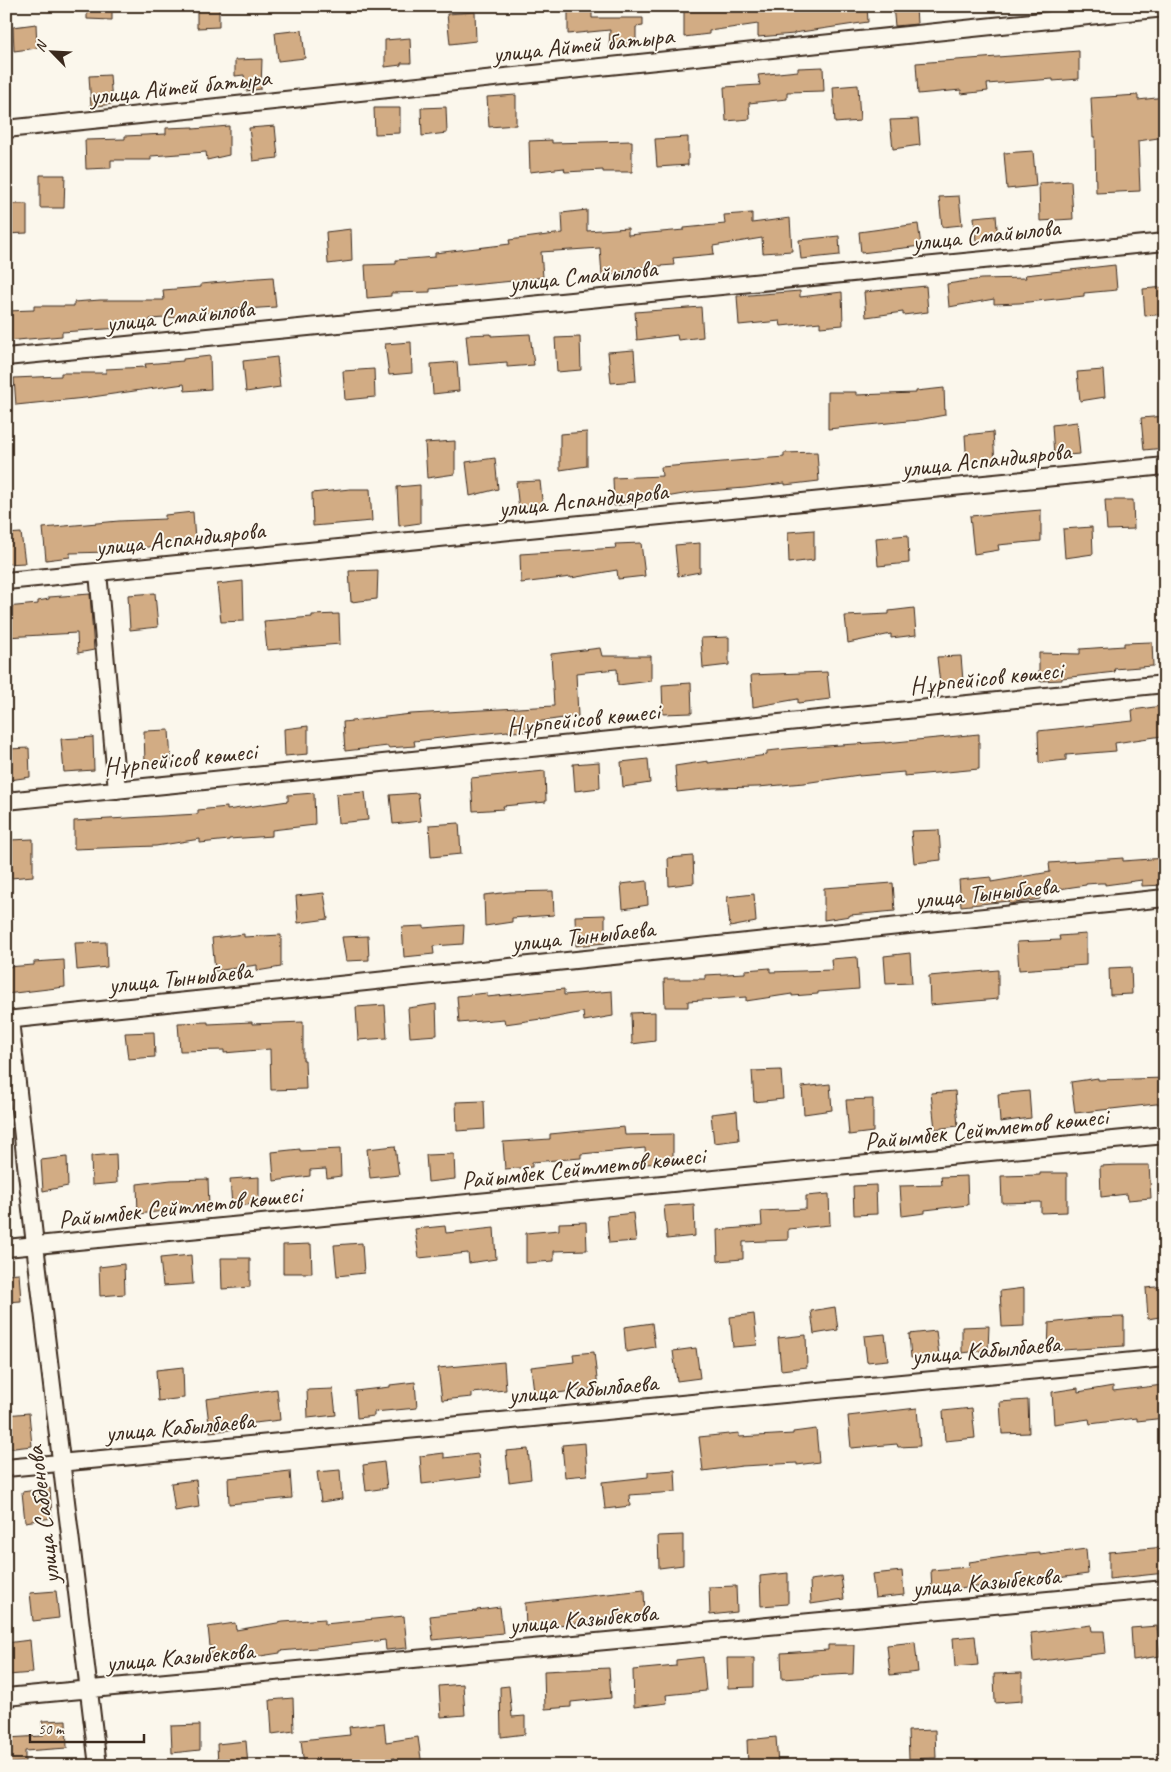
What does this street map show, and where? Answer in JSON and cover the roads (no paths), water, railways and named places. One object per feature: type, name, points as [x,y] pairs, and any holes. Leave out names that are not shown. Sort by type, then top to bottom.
[{"type":"street","name":"улица Айтей батыра","points":[[6,129],[1165,8]]},
{"type":"street","name":"улица Смайылова","points":[[6,357],[1165,242]]},
{"type":"street","name":"улица Аспандиярова","points":[[6,581],[1165,466]]},
{"type":"street","points":[[98,572],[117,790]]},
{"type":"street","name":"Нұрпейісов көшесі","points":[[6,801],[1165,684]]},
{"type":"street","name":"улица Тыныбаева","points":[[8,1020],[1165,898]]},
{"type":"street","name":"улица Сабденова","points":[[8,1020],[98,1766]]},
{"type":"street","name":"Райымбек Сейтметов көшесі","points":[[6,1248],[1165,1135]]},
{"type":"street","name":"улица Кабылбаева","points":[[6,1468],[1165,1358]]},
{"type":"street","name":"улица Казыбекова","points":[[6,1697],[1165,1589]]}]
